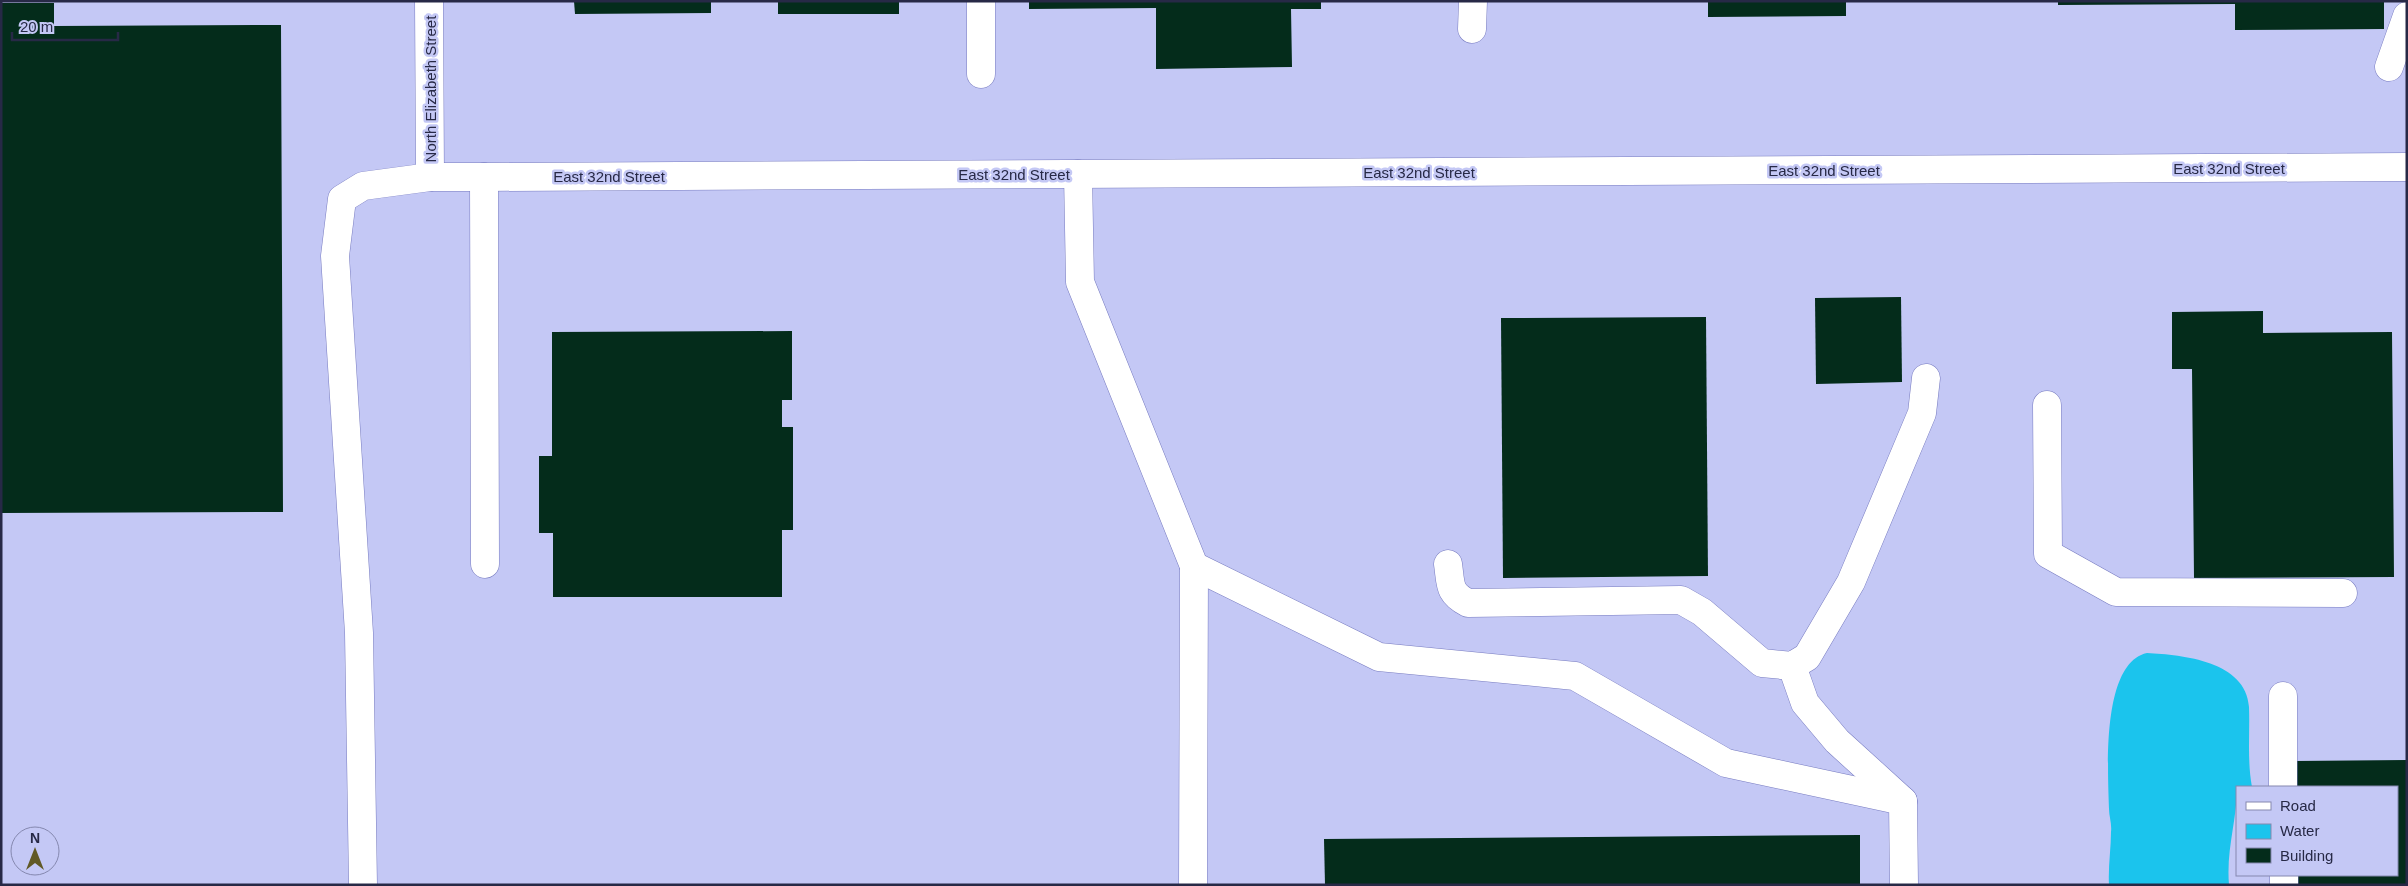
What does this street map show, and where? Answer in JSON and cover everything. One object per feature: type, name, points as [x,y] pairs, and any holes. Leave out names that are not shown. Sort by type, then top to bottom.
[{"type":"street","name":"North Elizabeth Street","points":[[429,1],[430,177]]},
{"type":"street","points":[[981,1],[981,74]]},
{"type":"street","points":[[1472,29],[1473,1]]},
{"type":"street","points":[[2390,67],[2407,16]]},
{"type":"street","name":"East 32nd Street","points":[[363,885],[359,633],[335,256],[342,199],[363,186],[430,177],[484,176],[2407,167]]},
{"type":"street","points":[[1078,174],[1080,282],[1194,566],[1192,885]]},
{"type":"street","points":[[484,176],[485,564]]},
{"type":"street","points":[[1448,564],[1451,587],[1455,596],[1468,603],[1681,600],[1702,612],[1762,663],[1792,666],[1807,657],[1851,582],[1922,412],[1926,378]]},
{"type":"street","points":[[2047,406],[2048,554],[2116,592],[2343,592]]},
{"type":"street","points":[[1194,566],[1379,657],[1575,676],[1726,763],[1903,801]]},
{"type":"street","points":[[1792,666],[1805,703],[1837,741],[1903,801],[1904,885]]},
{"type":"street","points":[[2282,696],[2283,786]]},
{"type":"water","points":[[2147,653],[2194,659],[2225,670],[2237,679],[2245,692],[2249,707],[2249,757],[2252,786],[2236,786],[2236,806],[2228,872],[2229,885],[2109,885],[2111,829],[2108,746],[2110,721],[2114,697],[2122,676],[2132,661]]},
{"type":"building","points":[[574,1],[711,1],[711,13],[575,14]]},
{"type":"building","points":[[778,1],[899,1],[899,14],[778,14]]},
{"type":"building","points":[[1029,1],[1321,1],[1321,9],[1291,9],[1292,67],[1156,69],[1156,8],[1029,9]]},
{"type":"building","points":[[1708,1],[1846,1],[1846,16],[1708,17]]},
{"type":"building","points":[[2058,1],[2384,1],[2384,29],[2235,30],[2235,4],[2058,5]]},
{"type":"building","points":[[1,3],[54,3],[54,26],[281,25],[283,512],[1,513]]},
{"type":"building","points":[[1901,297],[1902,382],[1816,384],[1815,298]]},
{"type":"building","points":[[2263,311],[2263,333],[2392,332],[2394,577],[2194,578],[2192,369],[2172,369],[2172,312]]},
{"type":"building","points":[[1706,317],[1708,576],[1503,578],[1501,318]]},
{"type":"building","points":[[792,331],[792,400],[782,400],[782,427],[793,427],[793,530],[782,530],[782,597],[553,597],[553,533],[539,533],[539,456],[552,456],[552,332]]},
{"type":"building","points":[[2407,760],[2407,885],[2296,885],[2296,876],[2398,876],[2398,786],[2295,786],[2295,761]]},
{"type":"building","points":[[1860,835],[1860,885],[1325,885],[1324,839]]}]
